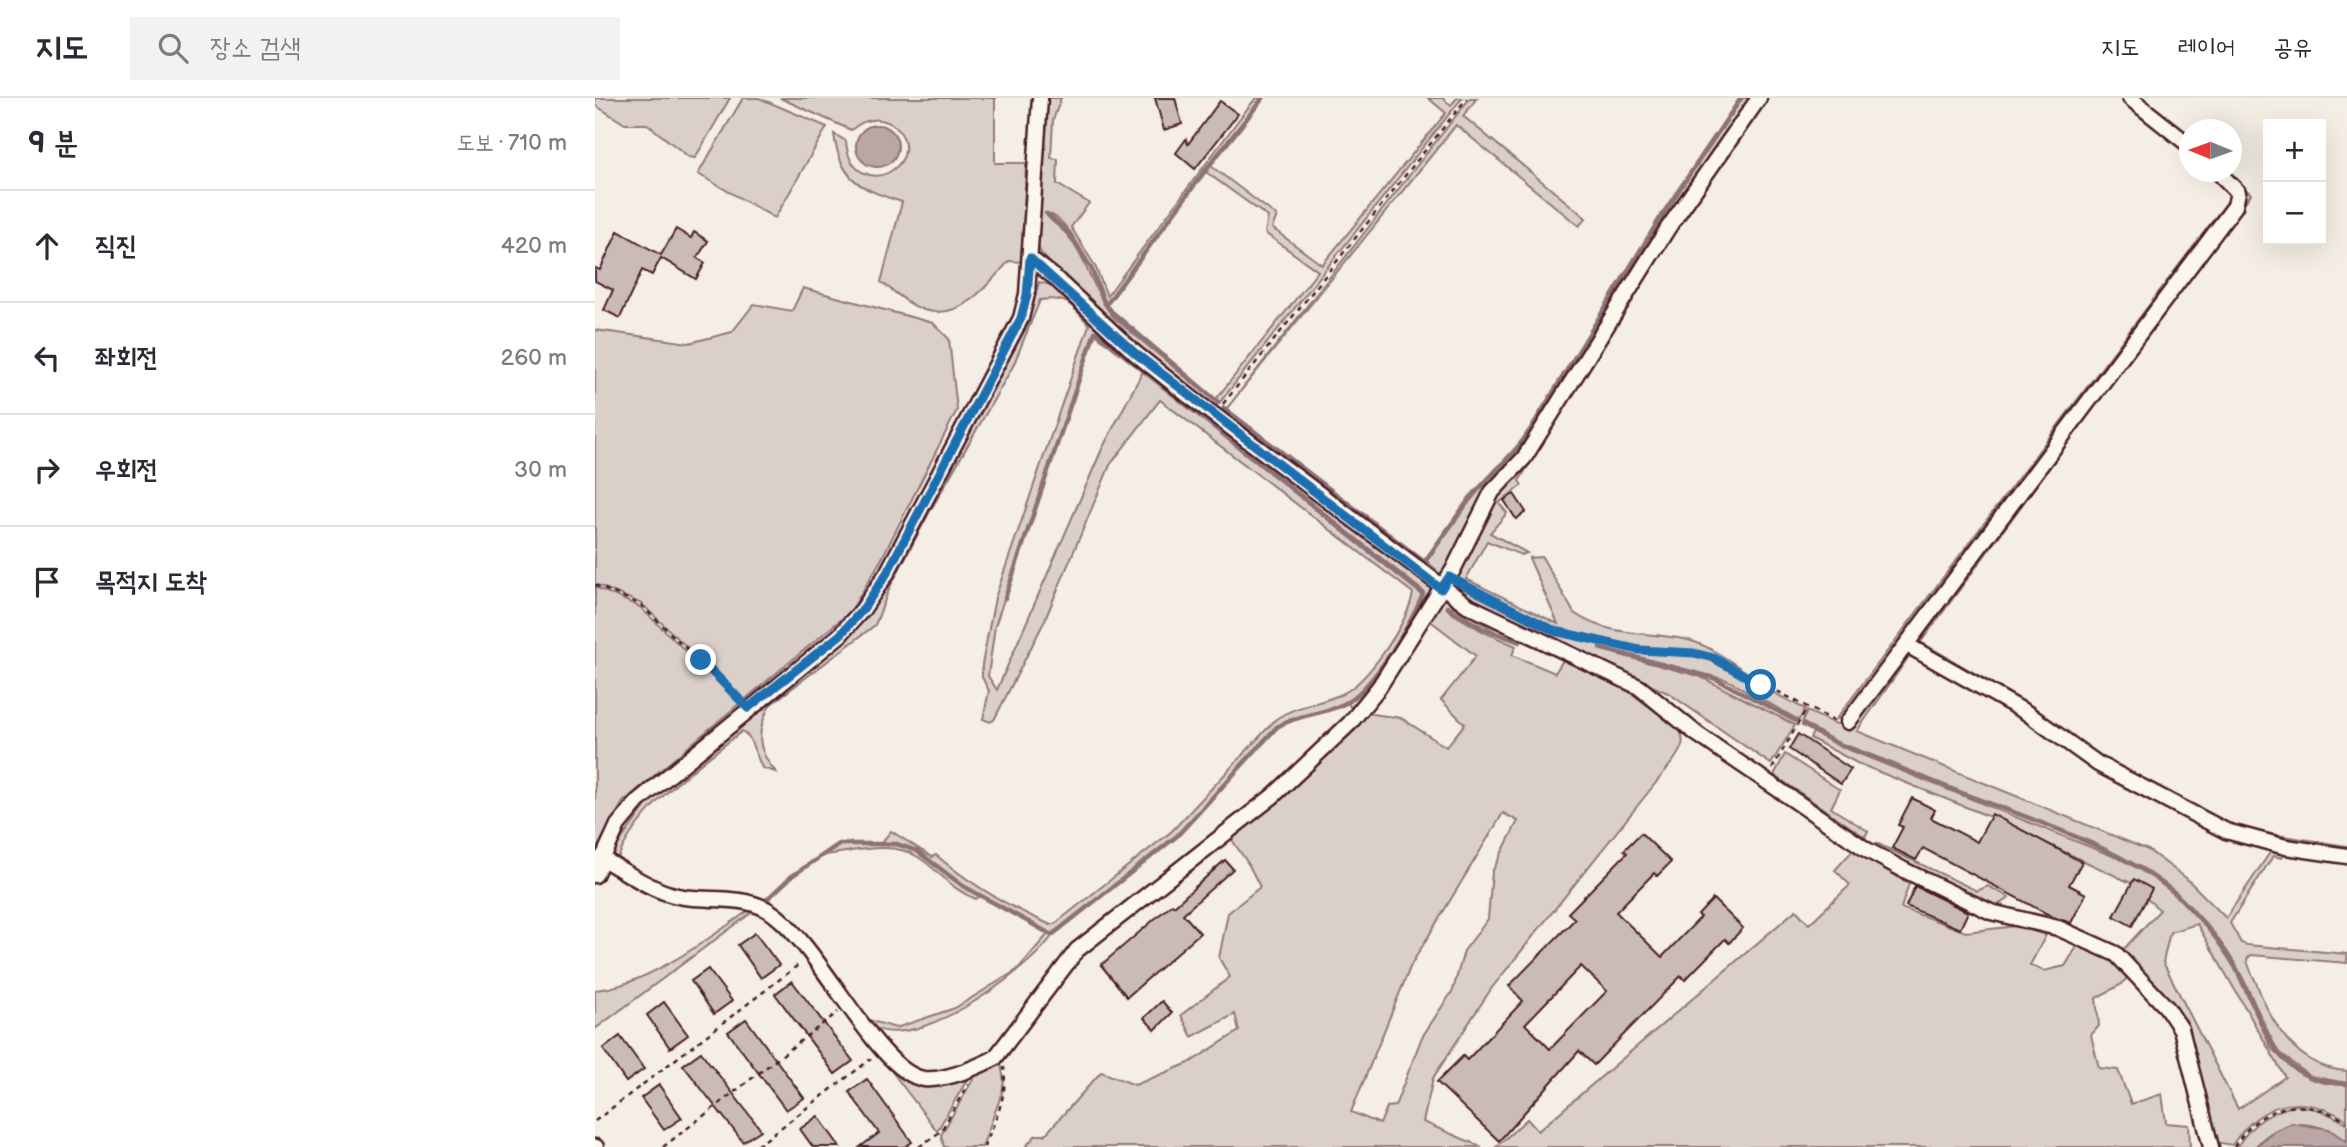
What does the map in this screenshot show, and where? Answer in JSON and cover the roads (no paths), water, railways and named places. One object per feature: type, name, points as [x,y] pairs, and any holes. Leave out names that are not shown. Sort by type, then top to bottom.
[{"type":"street","points":[[595,875],[618,825],[638,802],[748,708],[840,635],[863,609],[887,573],[1021,318],[1027,295],[1040,98]]},
{"type":"street","points":[[601,858],[667,894],[750,902],[780,918],[812,955],[884,1050],[908,1073],[923,1079],[977,1068],[995,1058],[1077,950],[1273,796],[1350,723],[1379,687],[1445,583],[1492,492],[1524,458],[1668,228],[1759,98]]},
{"type":"street","points":[[2130,98],[2179,137]]},
{"type":"street","points":[[1848,722],[2235,206],[2238,192],[2228,182]]},
{"type":"street","points":[[1030,258],[1135,353],[1215,415],[1445,583],[1467,605],[1639,687],[1697,734],[1867,850],[1904,870],[1991,912],[2058,928],[2116,954],[2167,1008],[2181,1028],[2211,1147]]},
{"type":"street","points":[[1907,645],[2028,713],[2098,764],[2227,831],[2286,847],[2308,848],[2347,856]]},
{"type":"waterway","points":[[1106,305],[1263,98]]},
{"type":"waterway","points":[[1425,561],[1470,498],[1519,446],[1532,427],[1662,215],[1741,98]]},
{"type":"waterway","points":[[1047,214],[1069,233],[1091,268],[1104,302],[1112,312],[1218,402]]},
{"type":"waterway","points":[[763,903],[792,876],[839,844],[897,844],[917,851],[963,886],[1052,935],[1177,836],[1277,727],[1293,719],[1336,708],[1355,697],[1390,655],[1423,594],[1095,332],[1005,598]]},
{"type":"waterway","points":[[1224,408],[1435,570]]},
{"type":"waterway","points":[[1447,607],[1482,628],[1519,642]]},
{"type":"waterway","points":[[1600,648],[1716,679],[1796,721]]},
{"type":"waterway","points":[[1803,725],[1838,744],[2083,840],[2114,854],[2168,887],[2219,942],[2235,966],[2273,1044],[2285,1060],[2301,1073],[2321,1081],[2347,1084]]}]
